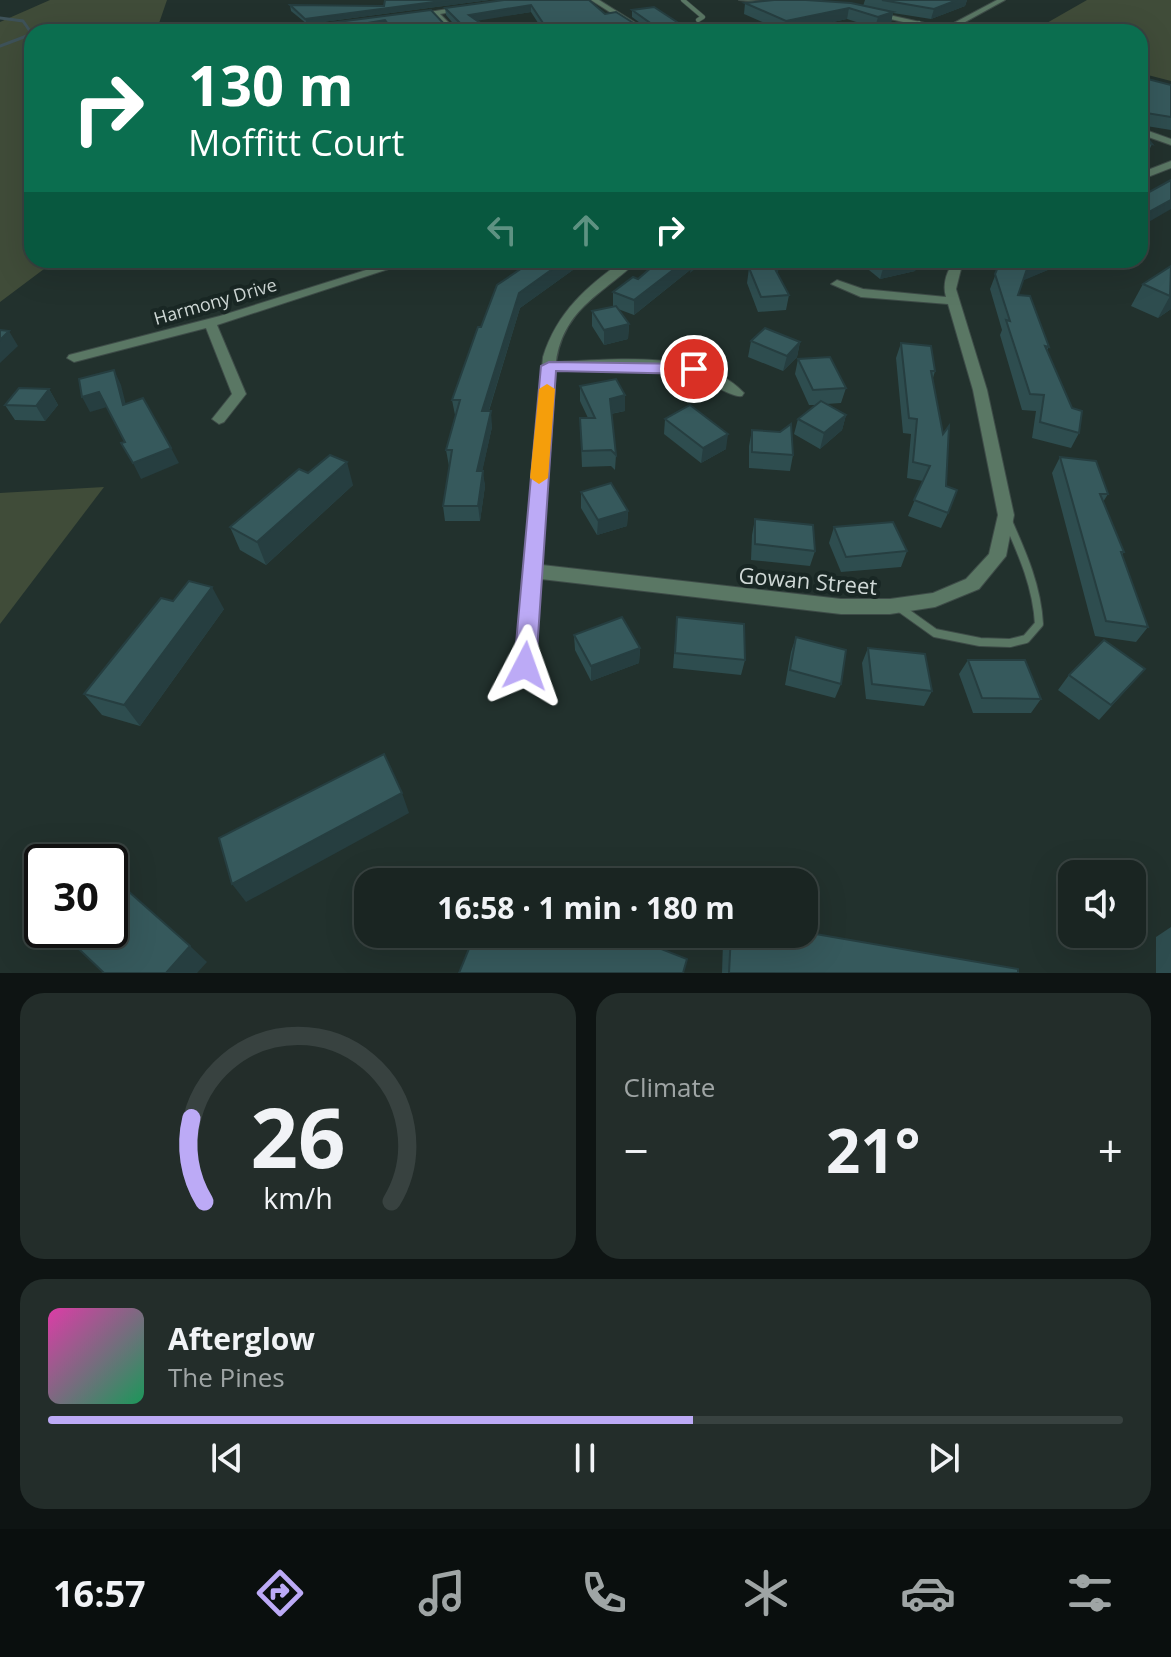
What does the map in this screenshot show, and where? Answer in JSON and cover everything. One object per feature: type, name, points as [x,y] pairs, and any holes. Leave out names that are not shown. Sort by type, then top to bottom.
[{"type":"street","points":[[430,0],[424,7],[444,24]]},
{"type":"street","points":[[594,0],[633,24]]},
{"type":"street","points":[[742,0],[792,3]]},
{"type":"street","points":[[957,24],[1002,0]]},
{"type":"street","points":[[398,17],[478,7]]},
{"type":"street","points":[[863,11],[922,24]]},
{"type":"street","points":[[1148,134],[1171,142]]},
{"type":"street","points":[[1148,174],[1171,164]]},
{"type":"street","name":"Harmony Drive","points":[[74,358],[210,323],[385,268]]},
{"type":"street","points":[[525,666],[549,366],[555,337],[564,318],[586,294],[621,268]]},
{"type":"street","name":"Gowan Street","points":[[531,571],[868,610],[900,608],[955,592],[977,578],[992,565],[1002,550],[1006,515],[980,390],[950,278],[957,268]]},
{"type":"street","points":[[837,284],[861,293],[955,301]]},
{"type":"street","points":[[210,323],[239,394],[219,419]]},
{"type":"street","points":[[549,366],[680,367],[710,374],[737,393]]},
{"type":"lane","points":[[683,0],[703,17],[698,20]]},
{"type":"lane","points":[[900,608],[935,633],[980,642],[1010,643],[1026,639],[1039,624],[1039,609],[1034,586],[1006,515]]},
{"type":"green space","points":[[50,0],[167,0],[159,24],[24,24],[24,268],[45,268],[0,302],[0,22]]},
{"type":"green space","points":[[1087,0],[1171,0],[1171,81],[1148,75],[1148,24],[1045,24]]},
{"type":"green space","points":[[104,487],[0,624],[0,493]]},
{"type":"building","points":[[385,0],[449,0],[305,19],[290,5],[384,6]]},
{"type":"building","points":[[504,0],[589,0],[605,14],[616,12],[635,24],[544,24],[531,5],[469,15],[482,24],[459,24],[445,8]]},
{"type":"building","points":[[774,0],[851,3],[893,12],[878,17],[849,8],[786,21],[745,3]]},
{"type":"building","points":[[882,0],[957,0],[934,9]]},
{"type":"building","points":[[654,7],[680,24],[652,24],[632,10]]},
{"type":"building","points":[[431,10],[444,24],[388,24],[385,20],[361,24],[322,24]]},
{"type":"building","points":[[1148,79],[1171,85],[1171,117],[1148,113]]},
{"type":"building","points":[[1171,180],[1171,200],[1148,213],[1148,193]]},
{"type":"building","points":[[1171,266],[1170,296],[1143,284]]},
{"type":"building","points":[[522,268],[554,268],[519,293],[482,411],[491,411],[477,471],[483,471],[478,506],[443,506],[452,450],[446,450],[460,400],[452,400],[497,285]]},
{"type":"building","points":[[651,268],[676,268],[634,300],[613,292],[633,277],[638,279]]},
{"type":"building","points":[[749,268],[775,268],[789,295],[761,297]]},
{"type":"building","points":[[998,268],[1027,268],[1018,295],[1030,296],[1049,347],[1045,346],[1072,408],[1082,411],[1079,433],[1040,422],[1044,395],[1030,394],[995,274]]},
{"type":"building","points":[[616,306],[629,324],[604,330],[592,311]]},
{"type":"building","points":[[765,328],[800,342],[787,356],[751,341]]},
{"type":"building","points":[[0,330],[9,331],[0,340]]},
{"type":"building","points":[[901,343],[931,346],[935,371],[931,371],[943,434],[949,426],[946,486],[957,490],[948,513],[914,500],[930,466],[913,462],[917,419],[909,418]]},
{"type":"building","points":[[830,357],[846,388],[813,390],[798,359]]},
{"type":"building","points":[[114,370],[123,405],[143,398],[171,448],[133,463],[99,392],[82,397],[79,379]]},
{"type":"building","points":[[616,379],[625,395],[610,399],[616,455],[611,450],[582,451],[580,418],[595,418],[580,386]]},
{"type":"building","points":[[19,388],[49,389],[36,406],[5,405]]},
{"type":"building","points":[[821,401],[846,415],[824,433],[798,419]]},
{"type":"building","points":[[690,405],[728,434],[703,448],[665,419]]},
{"type":"building","points":[[791,424],[793,455],[752,452],[752,430],[780,432]]},
{"type":"building","points":[[330,455],[347,462],[257,542],[230,527],[299,469],[308,473]]},
{"type":"building","points":[[1060,457],[1096,461],[1108,494],[1100,494],[1124,552],[1121,552],[1148,627],[1106,621]]},
{"type":"building","points":[[611,483],[628,511],[598,520],[581,492]]},
{"type":"building","points":[[755,519],[813,525],[815,551],[755,544]]},
{"type":"building","points":[[893,522],[907,551],[846,557],[834,527]]},
{"type":"building","points":[[189,581],[212,587],[124,705],[84,694],[161,598],[173,601]]},
{"type":"building","points":[[622,617],[640,648],[591,666],[574,635]]},
{"type":"building","points":[[677,617],[744,624],[745,660],[675,653]]},
{"type":"building","points":[[796,637],[846,650],[841,684],[790,670]]},
{"type":"building","points":[[1104,640],[1145,669],[1111,705],[1069,675]]},
{"type":"building","points":[[868,648],[925,654],[932,691],[872,684]]},
{"type":"building","points":[[968,660],[1025,660],[1041,699],[982,698]]},
{"type":"building","points":[[384,754],[402,793],[232,884],[219,838]]},
{"type":"building","points":[[128,891],[190,946],[166,973],[104,973],[78,948],[128,948]]},
{"type":"building","points":[[818,934],[1018,969],[1018,973],[729,973],[730,948],[818,948]]},
{"type":"building","points":[[469,948],[659,948],[687,959],[683,973],[459,973]]},
{"type":"waterway","points":[[0,18],[23,21],[25,24]]},
{"type":"waterway","points":[[0,46],[24,37]]},
{"type":"slow traffic","points":[[539,478],[547,389]]},
{"type":"route","points":[[525,666],[549,366],[694,369]]}]
